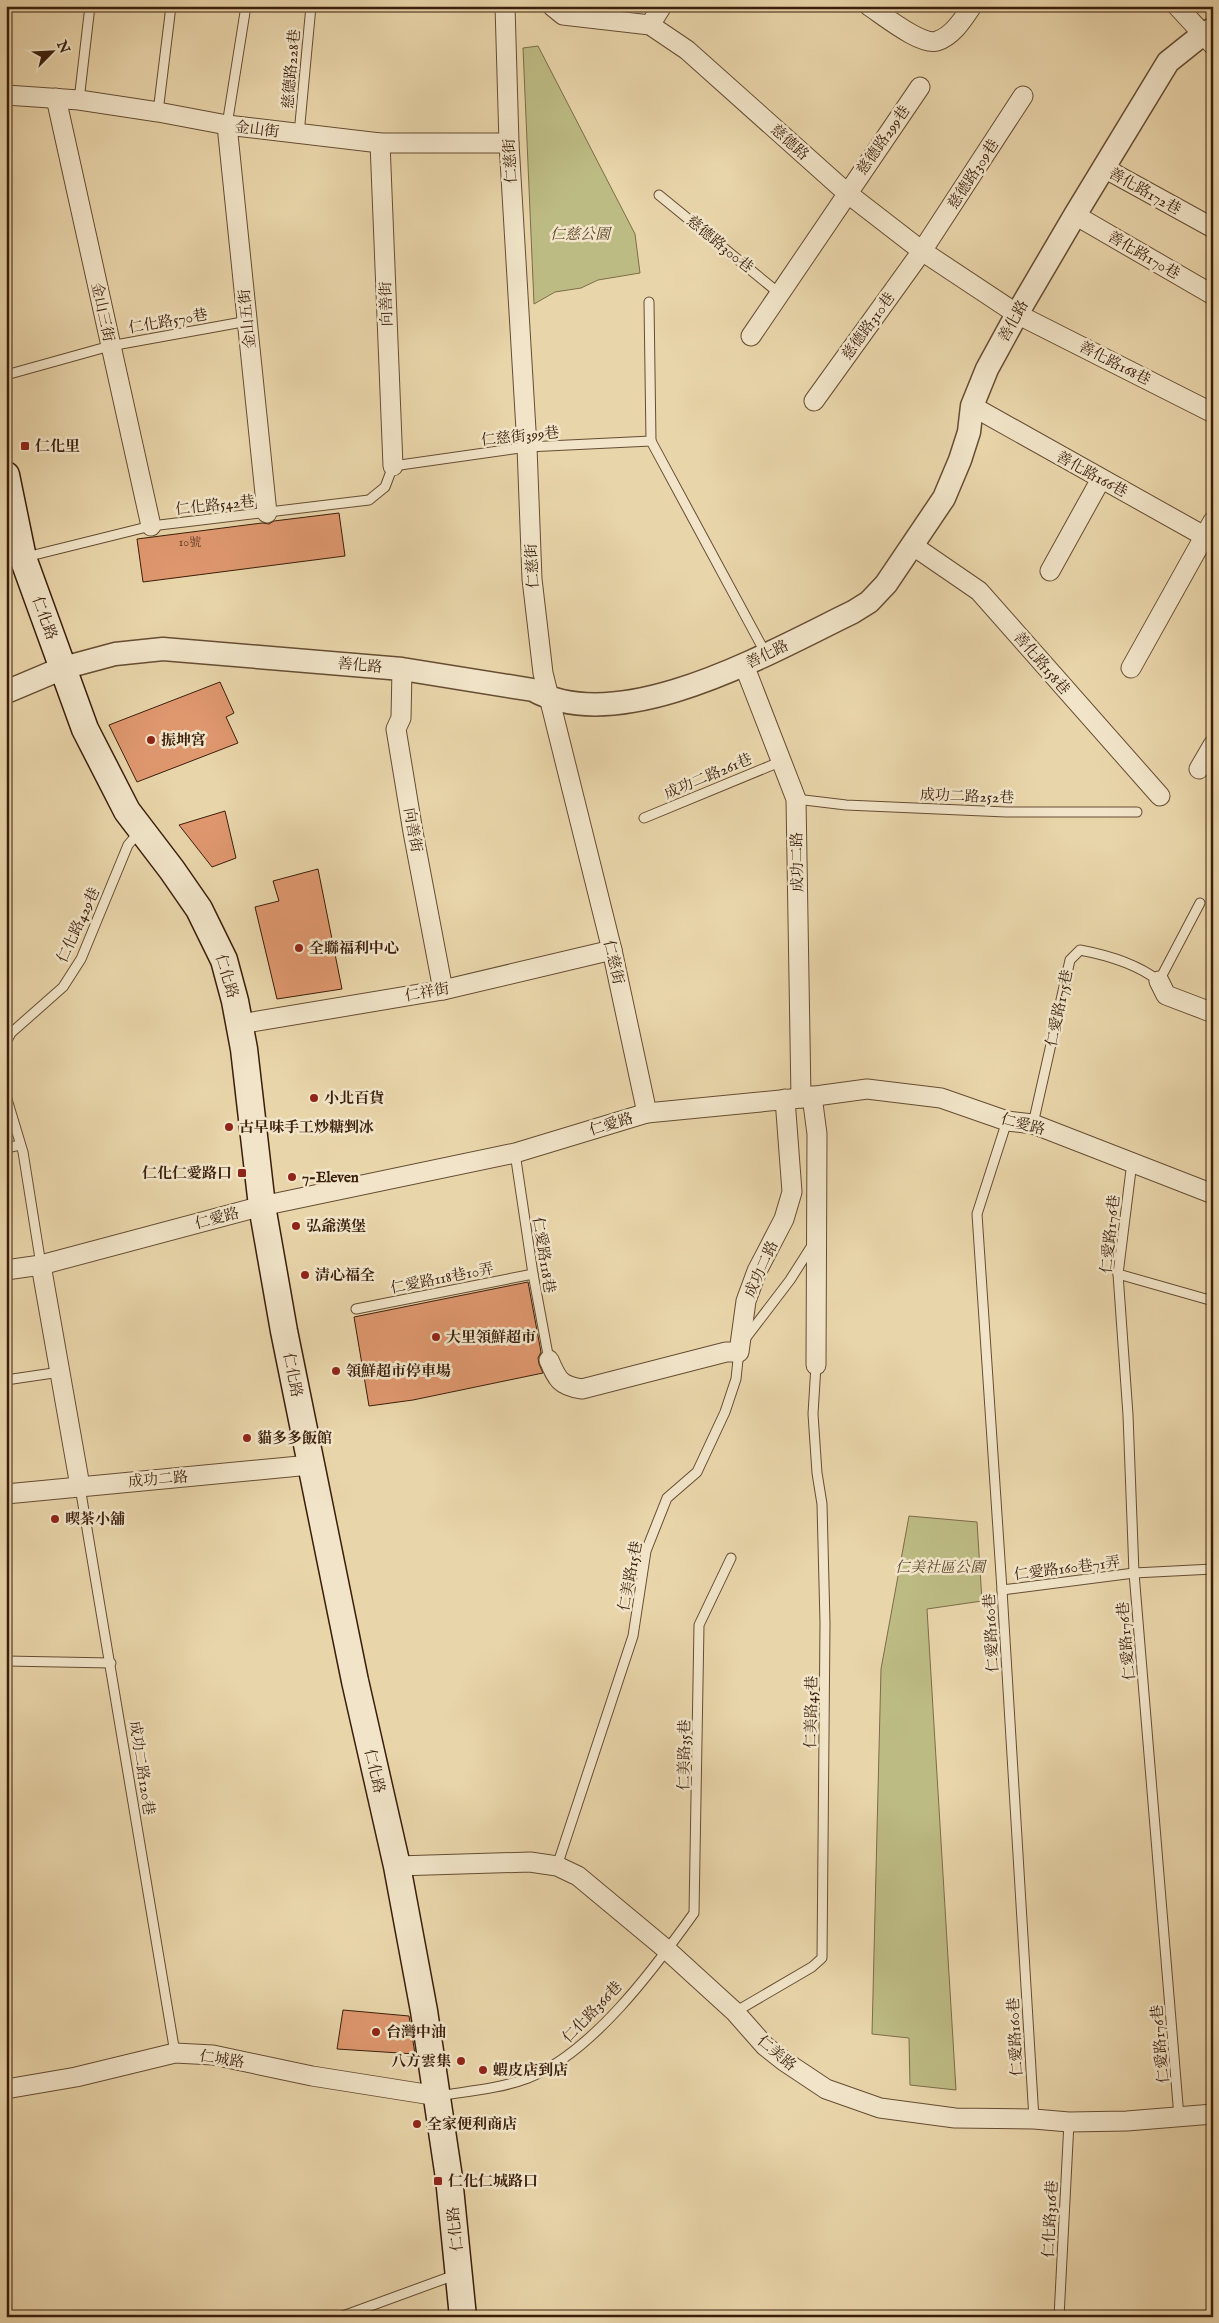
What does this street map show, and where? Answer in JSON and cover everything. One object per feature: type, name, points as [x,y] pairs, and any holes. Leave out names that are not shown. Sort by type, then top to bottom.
[{"type":"main road","name":"仁化路","points":[[6,475],[15,559],[63,668],[96,754],[127,811],[140,831],[172,870],[199,909],[212,933],[224,960],[240,1024],[262,1206],[310,1465],[396,1866],[438,2096],[460,2273],[463,2317]]},
{"type":"street","name":"仁慈街","points":[[505,6],[509,143],[527,447],[532,579],[543,673],[612,950],[647,1113]]},
{"type":"street","name":"慈德路","points":[[552,6],[563,15],[650,25],[687,50],[846,193],[922,251],[1017,314]]},
{"type":"street","points":[[650,25],[662,6]]},
{"type":"street","points":[[869,6],[920,40],[929,42],[936,42],[952,32],[972,6]]},
{"type":"street","points":[[1177,6],[1209,36]]},
{"type":"street","name":"善化路","points":[[6,692],[63,668],[115,654],[163,649],[402,669],[533,690],[549,698],[594,705],[640,699],[684,688],[744,665],[852,612],[869,602],[886,584],[944,498],[969,432],[972,406],[987,369],[1075,215],[1168,62],[1209,36]]},
{"type":"street","name":"慈德路299巷","points":[[846,193],[920,87]]},
{"type":"street","name":"金山街","points":[[6,95],[79,100],[227,125],[380,143],[509,143]]},
{"type":"street","name":"慈德路309巷","points":[[922,251],[1023,96]]},
{"type":"street","name":"金山三街","points":[[56,98],[151,526]]},
{"type":"street","name":"金山五街","points":[[227,125],[267,513]]},
{"type":"street","name":"向善街","points":[[380,143],[393,466]]},
{"type":"street","name":"善化路172巷","points":[[1104,168],[1213,228]]},
{"type":"street","points":[[751,336],[846,193]]},
{"type":"street","name":"善化路170巷","points":[[1075,215],[1213,295]]},
{"type":"street","name":"慈德路310巷","points":[[814,401],[922,251]]},
{"type":"street","name":"善化路168巷","points":[[1017,314],[1213,413]]},
{"type":"street","name":"善化路166巷","points":[[972,406],[1101,479],[1210,533]]},
{"type":"street","points":[[1050,571],[1101,479]]},
{"type":"street","points":[[1131,668],[1210,533]]},
{"type":"street","name":"善化路158巷","points":[[912,545],[979,591],[1160,796]]},
{"type":"street","name":"成功二路","points":[[738,1352],[746,1301],[757,1271],[784,1219],[792,1192],[799,1098],[796,799],[744,665]]},
{"type":"street","name":"向善街","points":[[402,669],[401,718],[396,729],[412,832],[443,990]]},
{"type":"street","points":[[1199,769],[1213,746]]},
{"type":"street","name":"仁祥街","points":[[240,1024],[443,990],[612,950]]},
{"type":"street","name":"仁愛路175巷","points":[[1159,981],[1166,995],[1208,1010]]},
{"type":"street","name":"仁愛路","points":[[6,1270],[41,1265],[262,1206],[515,1153],[647,1113],[799,1098],[867,1089],[941,1098],[1008,1121],[1033,1124],[1213,1194]]},
{"type":"street","name":"成功二路","points":[[799,1098],[817,1134],[816,1365]]},
{"type":"street","points":[[41,1265],[80,1486]]},
{"type":"street","points":[[549,1360],[558,1380],[570,1387],[582,1389],[726,1352],[738,1352]]},
{"type":"street","name":"成功二路","points":[[6,1494],[310,1465]]},
{"type":"street","name":"仁美路","points":[[396,1866],[530,1862],[557,1866],[578,1876],[667,1950],[735,2012],[765,2046],[784,2061],[826,2089],[880,2108],[946,2117],[1034,2119],[1069,2122],[1213,2114]]},
{"type":"street","name":"仁城路","points":[[6,2088],[76,2077],[175,2054],[213,2055],[312,2076],[438,2096]]},
{"type":"lane","points":[[79,100],[90,6]]},
{"type":"lane","points":[[158,112],[171,6]]},
{"type":"lane","points":[[227,125],[246,6]]},
{"type":"lane","name":"慈德路228巷","points":[[299,134],[311,6]]},
{"type":"lane","name":"慈德路300巷","points":[[660,195],[780,294]]},
{"type":"lane","points":[[649,302],[651,441],[766,654]]},
{"type":"lane","name":"仁化路570巷","points":[[6,375],[110,346],[248,321]]},
{"type":"lane","name":"仁慈街399巷","points":[[393,466],[527,447],[651,441]]},
{"type":"lane","name":"仁化路542巷","points":[[15,559],[151,526],[369,500],[385,486],[393,466]]},
{"type":"lane","name":"成功二路261巷","points":[[644,818],[782,761]]},
{"type":"lane","name":"成功二路252巷","points":[[796,799],[846,805],[1006,812],[1137,812]]},
{"type":"lane","name":"仁化路429巷","points":[[6,1042],[11,1034],[63,987],[76,966],[128,845],[140,831]]},
{"type":"lane","points":[[1159,981],[1200,903]]},
{"type":"lane","name":"仁愛路175巷","points":[[1033,1124],[1070,960],[1080,950],[1094,952],[1145,971],[1159,981]]},
{"type":"lane","points":[[6,1096],[20,1145],[41,1265]]},
{"type":"lane","name":"仁愛路160巷","points":[[1008,1121],[977,1214],[1034,2119]]},
{"type":"lane","points":[[6,1148],[20,1145]]},
{"type":"lane","name":"仁愛路118巷","points":[[515,1153],[533,1274],[549,1360]]},
{"type":"lane","name":"仁愛路176巷","points":[[1132,1162],[1118,1274],[1128,1415],[1134,1573],[1180,2117]]},
{"type":"lane","name":"仁美路15巷","points":[[557,1866],[633,1636],[646,1551],[667,1498],[697,1472],[725,1412],[736,1379],[738,1352],[748,1334],[790,1280],[817,1239]]},
{"type":"lane","name":"仁愛路118巷10弄","points":[[356,1310],[533,1274]]},
{"type":"lane","points":[[1118,1274],[1213,1301]]},
{"type":"lane","name":"仁美路45巷","points":[[735,2012],[812,1967],[822,1958],[825,1623],[822,1504],[817,1473],[813,1414],[816,1365]]},
{"type":"lane","points":[[6,1380],[60,1372]]},
{"type":"lane","name":"成功二路120巷","points":[[80,1486],[175,2054]]},
{"type":"lane","name":"仁美路35巷","points":[[667,1950],[694,1914],[699,1625],[731,1558]]},
{"type":"lane","name":"仁愛路160巷71弄","points":[[1002,1590],[1134,1573],[1213,1568]]},
{"type":"lane","points":[[6,1662],[111,1664]]},
{"type":"lane","name":"仁化路366巷","points":[[438,2096],[507,2085],[528,2078],[563,2060],[582,2045],[602,2024],[667,1950]]},
{"type":"lane","name":"仁化路316巷","points":[[1059,2317],[1069,2122]]},
{"type":"lane","points":[[340,2317],[460,2273]]},
{"type":"green space","name":"仁慈公園","points":[[538,46],[635,234],[640,273],[598,280],[581,288],[555,292],[534,304],[523,48]]},
{"type":"green space","name":"仁美社區公園","points":[[909,1516],[977,1522],[982,1601],[927,1609],[956,2090],[910,2085],[909,2038],[872,2034],[881,1669]]},
{"type":"building","points":[[339,513],[345,556],[143,582],[137,539],[262,523],[269,524],[274,521]]},
{"type":"building","name":"振坤宮","points":[[220,682],[234,713],[226,717],[238,743],[137,782],[109,725]]},
{"type":"building","points":[[225,811],[236,858],[212,867],[179,825]]},
{"type":"building","name":"全聯福利中心","points":[[318,869],[342,989],[277,999],[255,907],[279,901],[273,881]]},
{"type":"building","points":[[528,1282],[541,1352],[538,1358],[543,1373],[413,1400],[369,1406],[354,1317]]},
{"type":"building","name":"台灣中油","points":[[343,2010],[409,2016],[415,2054],[337,2049]]},
{"type":"place","name":"仁化里","points":[[25,446]]},
{"type":"place","name":"振坤宮","points":[[151,740]]},
{"type":"place","name":"全聯福利中心","points":[[299,948]]},
{"type":"place","name":"小北百貨","points":[[314,1098]]},
{"type":"place","name":"古早味手工炒糖剉冰","points":[[229,1127]]},
{"type":"place","name":"仁化仁愛路口","points":[[242,1173]]},
{"type":"place","name":"7-Eleven","points":[[292,1177]]},
{"type":"place","name":"弘爺漢堡","points":[[296,1226]]},
{"type":"place","name":"清心福全","points":[[305,1275]]},
{"type":"place","name":"大里領鮮超市","points":[[436,1337]]},
{"type":"place","name":"領鮮超市停車場","points":[[336,1371]]},
{"type":"place","name":"貓多多飯館","points":[[247,1438]]},
{"type":"place","name":"喫茶小舖","points":[[55,1519]]},
{"type":"place","name":"台灣中油","points":[[376,2032]]},
{"type":"place","name":"八方雲集","points":[[461,2061]]},
{"type":"place","name":"蝦皮店到店","points":[[483,2070]]},
{"type":"place","name":"全家便利商店","points":[[417,2124]]},
{"type":"place","name":"仁化仁城路口","points":[[438,2181]]}]
